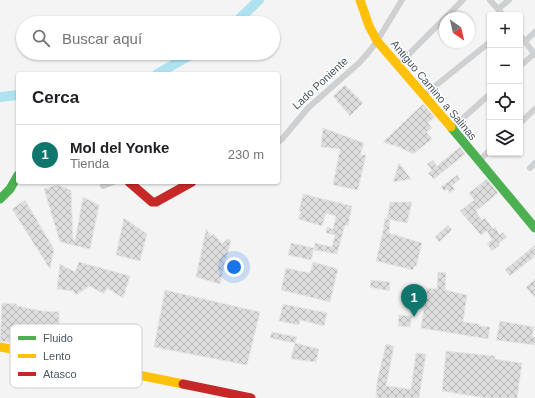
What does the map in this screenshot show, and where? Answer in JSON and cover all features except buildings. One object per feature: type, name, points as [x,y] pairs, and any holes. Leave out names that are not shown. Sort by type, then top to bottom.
[{"type":"street","name":"Antiguo Camino a Salinas","points":[[360,0],[369,29],[377,41],[535,228]]},
{"type":"street","name":"Lado Poniente","points":[[280,140],[308,108],[359,62],[377,41],[402,0]]},
{"type":"street","points":[[398,65],[462,0]]},
{"type":"street","points":[[490,0],[500,12]]},
{"type":"street","points":[[498,9],[509,0]]},
{"type":"street","points":[[525,41],[535,32]]},
{"type":"street","points":[[523,39],[534,54],[523,63]]},
{"type":"street","points":[[424,95],[487,44]]},
{"type":"street","points":[[452,128],[487,97]]},
{"type":"street","points":[[522,120],[535,109]]},
{"type":"street","points":[[479,161],[487,153]]},
{"type":"street","points":[[530,168],[535,163]]},
{"type":"street","points":[[0,199],[10,189],[16,178]]},
{"type":"street","points":[[103,186],[108,184]]},
{"type":"street","points":[[131,184],[152,202],[156,202],[188,184]]},
{"type":"street","points":[[0,347],[10,349]]},
{"type":"street","points":[[142,376],[251,398]]},
{"type":"waterway","points":[[242,16],[259,0]]},
{"type":"waterway","points":[[161,72],[182,60]]},
{"type":"waterway","points":[[0,97],[16,95]]},
{"type":"traffic: fast","points":[[451,127],[535,228]]},
{"type":"traffic: fast","points":[[0,199],[10,189],[16,178]]},
{"type":"traffic: slow","points":[[360,0],[369,26],[377,41],[451,127]]},
{"type":"traffic: slow","points":[[0,347],[10,349]]},
{"type":"traffic: slow","points":[[142,376],[183,384]]},
{"type":"traffic: jam","points":[[131,184],[152,202],[156,202],[188,184]]},
{"type":"traffic: jam","points":[[183,384],[251,398]]},
{"type":"place","name":"Mol del Yonke","points":[[414,317]]}]
